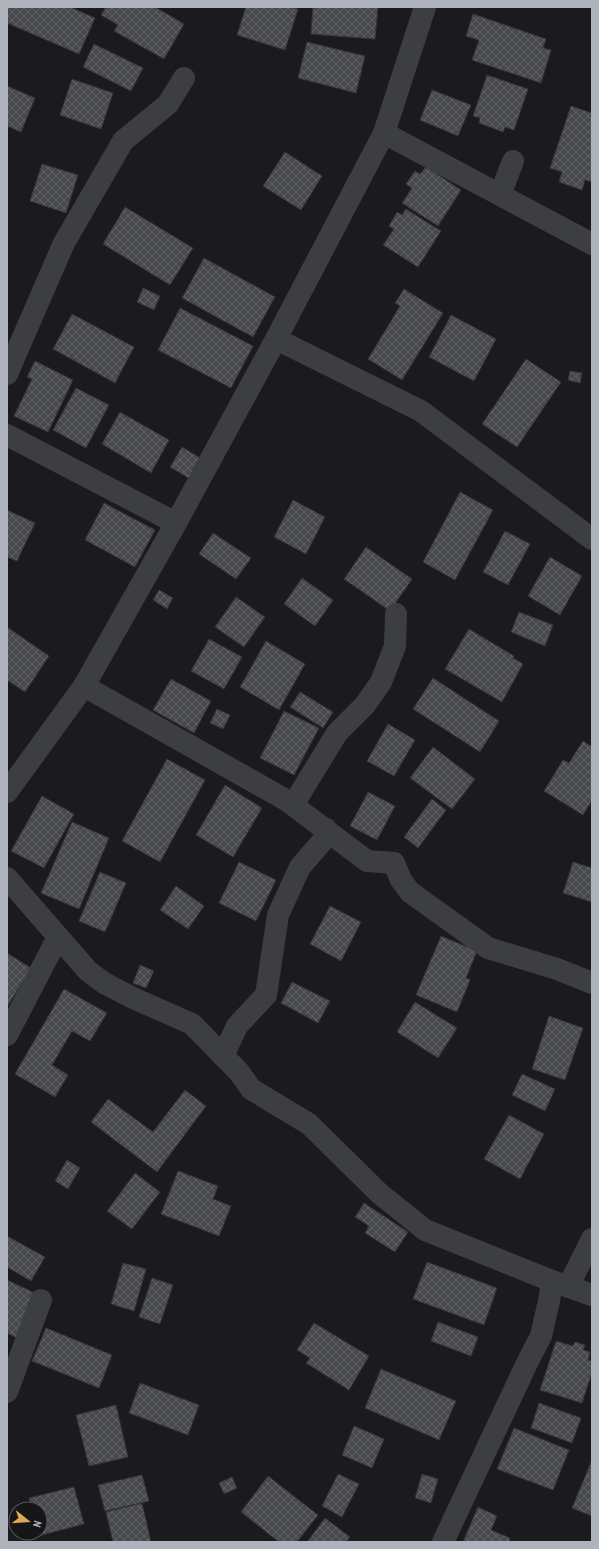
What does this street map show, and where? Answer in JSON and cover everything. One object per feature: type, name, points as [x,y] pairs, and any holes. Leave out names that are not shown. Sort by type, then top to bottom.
[{"type":"street","points":[[7,792],[84,686],[176,523],[276,340],[384,133],[425,7]]},
{"type":"street","points":[[7,374],[64,244],[123,141],[168,104],[184,78]]},
{"type":"street","points":[[384,133],[592,244]]},
{"type":"street","points":[[500,195],[513,161]]},
{"type":"street","points":[[276,340],[421,411],[592,539]]},
{"type":"street","points":[[7,435],[176,523]]},
{"type":"street","points":[[293,805],[338,733],[365,705],[381,682],[395,646],[396,614]]},
{"type":"street","points":[[84,686],[293,805],[367,861],[394,863],[401,880],[410,892],[488,948],[557,969],[592,983]]},
{"type":"street","points":[[223,1056],[237,1026],[266,995],[278,915],[300,867],[326,837],[326,829]]},
{"type":"street","points":[[7,878],[88,970],[104,983],[132,998],[192,1024],[239,1072],[251,1089],[309,1124],[379,1193],[425,1230],[560,1284],[592,1295]]},
{"type":"street","points":[[7,1035],[58,937]]},
{"type":"street","points":[[443,1542],[526,1363],[541,1336],[549,1301],[592,1239]]},
{"type":"street","points":[[7,1392],[42,1300]]},
{"type":"building","points":[[7,7],[70,7],[95,18],[79,54],[7,23]]},
{"type":"building","points":[[106,7],[155,7],[184,24],[164,59],[114,31],[118,25],[101,15]]},
{"type":"building","points":[[246,7],[291,7],[298,9],[285,50],[237,35]]},
{"type":"building","points":[[313,7],[378,7],[375,39],[311,34]]},
{"type":"building","points":[[473,14],[546,39],[543,48],[551,50],[541,83],[472,60],[479,40],[466,36]]},
{"type":"building","points":[[307,42],[365,56],[356,93],[298,78]]},
{"type":"building","points":[[94,44],[143,68],[131,91],[83,67]]},
{"type":"building","points":[[487,75],[528,89],[514,130],[505,127],[503,132],[479,123],[480,118],[473,116]]},
{"type":"building","points":[[72,79],[113,93],[101,129],[60,115]]},
{"type":"building","points":[[7,86],[35,98],[21,132],[7,126]]},
{"type":"building","points":[[432,90],[471,105],[458,136],[420,120]]},
{"type":"building","points":[[571,106],[592,113],[592,182],[585,180],[582,190],[559,182],[562,172],[550,168]]},
{"type":"building","points":[[285,152],[322,176],[301,210],[263,186]]},
{"type":"building","points":[[42,164],[78,175],[66,213],[30,201]]},
{"type":"building","points":[[426,167],[461,190],[438,226],[402,203],[412,188],[406,184],[415,171],[420,174]]},
{"type":"building","points":[[125,207],[193,248],[170,285],[103,244]]},
{"type":"building","points":[[406,209],[441,231],[418,267],[383,245],[394,229],[389,226],[397,212],[402,215]]},
{"type":"building","points":[[204,258],[275,297],[253,337],[182,298]]},
{"type":"building","points":[[143,288],[160,296],[154,310],[137,302]]},
{"type":"building","points":[[404,289],[443,313],[402,380],[368,359],[400,306],[395,303]]},
{"type":"building","points":[[180,308],[253,346],[231,388],[158,350]]},
{"type":"building","points":[[72,314],[134,347],[115,383],[53,349]]},
{"type":"building","points":[[451,315],[496,339],[474,381],[429,357]]},
{"type":"building","points":[[526,359],[561,382],[517,447],[482,424]]},
{"type":"building","points":[[35,361],[73,380],[48,432],[14,416],[32,379],[27,377]]},
{"type":"building","points":[[570,371],[582,373],[580,383],[568,380]]},
{"type":"building","points":[[76,388],[109,405],[86,448],[53,430]]},
{"type":"building","points":[[120,412],[169,440],[151,473],[102,444]]},
{"type":"building","points":[[182,447],[202,459],[190,479],[170,467]]},
{"type":"building","points":[[460,492],[493,510],[455,580],[423,562]]},
{"type":"building","points":[[293,500],[325,517],[306,554],[274,537]]},
{"type":"building","points":[[104,503],[155,530],[135,567],[85,540]]},
{"type":"building","points":[[7,510],[35,523],[17,561],[7,557]]},
{"type":"building","points":[[505,531],[530,544],[508,585],[483,572]]},
{"type":"building","points":[[213,533],[251,558],[236,579],[199,554]]},
{"type":"building","points":[[366,547],[412,579],[390,611],[344,579]]},
{"type":"building","points":[[550,557],[582,576],[560,615],[528,596]]},
{"type":"building","points":[[302,578],[333,600],[315,626],[284,604]]},
{"type":"building","points":[[159,590],[173,598],[167,609],[153,600]]},
{"type":"building","points":[[236,597],[265,617],[244,647],[215,627]]},
{"type":"building","points":[[519,612],[553,625],[545,646],[511,632]]},
{"type":"building","points":[[7,627],[49,656],[25,692],[7,680]]},
{"type":"building","points":[[469,629],[514,656],[513,658],[523,664],[502,702],[445,669]]},
{"type":"building","points":[[209,639],[242,657],[224,689],[191,671]]},
{"type":"building","points":[[266,641],[305,664],[279,710],[240,687]]},
{"type":"building","points":[[433,678],[499,721],[480,752],[413,709]]},
{"type":"building","points":[[171,679],[211,701],[194,733],[153,710]]},
{"type":"building","points":[[300,692],[333,712],[323,728],[290,707]]},
{"type":"building","points":[[217,709],[230,715],[223,729],[210,723]]},
{"type":"building","points":[[284,711],[319,728],[294,775],[260,758]]},
{"type":"building","points":[[388,724],[415,740],[394,776],[367,761]]},
{"type":"building","points":[[583,741],[592,747],[592,800],[583,815],[544,791],[563,760],[569,763]]},
{"type":"building","points":[[433,747],[475,779],[452,809],[410,778]]},
{"type":"building","points":[[167,759],[205,780],[160,862],[122,841]]},
{"type":"building","points":[[225,785],[262,808],[233,857],[196,835]]},
{"type":"building","points":[[368,792],[395,806],[377,840],[350,826]]},
{"type":"building","points":[[42,796],[74,814],[44,868],[11,851]]},
{"type":"building","points":[[432,799],[446,810],[418,848],[404,837]]},
{"type":"building","points":[[72,822],[109,838],[79,909],[41,893]]},
{"type":"building","points":[[239,862],[276,880],[256,921],[219,903]]},
{"type":"building","points":[[573,862],[592,868],[592,902],[563,893]]},
{"type":"building","points":[[100,872],[126,883],[105,932],[79,921]]},
{"type":"building","points":[[176,886],[204,906],[188,929],[160,910]]},
{"type":"building","points":[[330,906],[361,922],[341,961],[310,944]]},
{"type":"building","points":[[441,936],[477,951],[466,978],[470,980],[457,1012],[416,995]]},
{"type":"building","points":[[7,953],[31,968],[7,1007]]},
{"type":"building","points":[[140,965],[154,971],[146,988],[133,983]]},
{"type":"building","points":[[292,982],[330,1001],[318,1023],[281,1003]]},
{"type":"building","points":[[64,989],[107,1013],[90,1041],[72,1031],[52,1065],[68,1075],[55,1097],[15,1074]]},
{"type":"building","points":[[415,1002],[457,1028],[438,1058],[397,1032]]},
{"type":"building","points":[[549,1016],[583,1028],[565,1080],[532,1069]]},
{"type":"building","points":[[522,1074],[555,1089],[545,1111],[512,1095]]},
{"type":"building","points":[[185,1090],[206,1106],[157,1172],[91,1122],[108,1099],[153,1132]]},
{"type":"building","points":[[509,1115],[544,1134],[520,1179],[484,1159]]},
{"type":"building","points":[[67,1160],[80,1168],[68,1189],[55,1181]]},
{"type":"building","points":[[178,1171],[218,1186],[213,1199],[231,1206],[219,1236],[161,1214]]},
{"type":"building","points":[[135,1173],[160,1192],[132,1229],[107,1211]]},
{"type":"building","points":[[364,1203],[408,1232],[395,1252],[365,1233],[369,1226],[355,1217]]},
{"type":"building","points":[[7,1236],[45,1257],[31,1281],[7,1267]]},
{"type":"building","points":[[427,1262],[497,1288],[484,1325],[413,1299]]},
{"type":"building","points":[[123,1263],[146,1269],[134,1311],[111,1304]]},
{"type":"building","points":[[152,1278],[173,1285],[160,1324],[139,1317]]},
{"type":"building","points":[[7,1280],[37,1294],[17,1338],[7,1333]]},
{"type":"building","points":[[438,1322],[478,1337],[471,1356],[431,1341]]},
{"type":"building","points":[[314,1323],[369,1356],[349,1390],[306,1363],[310,1358],[297,1350]]},
{"type":"building","points":[[46,1328],[112,1355],[99,1388],[32,1361]]},
{"type":"building","points":[[556,1341],[573,1346],[575,1342],[585,1345],[583,1350],[590,1352],[588,1360],[592,1361],[592,1372],[582,1403],[540,1390]]},
{"type":"building","points":[[381,1369],[456,1401],[439,1440],[365,1408]]},
{"type":"building","points":[[140,1383],[199,1405],[188,1435],[129,1413]]},
{"type":"building","points":[[539,1403],[581,1418],[572,1443],[531,1428]]},
{"type":"building","points":[[116,1405],[128,1457],[89,1466],[76,1415]]},
{"type":"building","points":[[354,1426],[384,1439],[372,1468],[342,1455]]},
{"type":"building","points":[[514,1428],[569,1450],[553,1490],[497,1469]]},
{"type":"building","points":[[592,1460],[592,1516],[572,1508]]},
{"type":"building","points":[[338,1474],[359,1484],[342,1517],[322,1506]]},
{"type":"building","points":[[422,1474],[438,1479],[431,1503],[415,1498]]},
{"type":"building","points":[[142,1475],[149,1501],[105,1511],[98,1485]]},
{"type":"building","points":[[268,1476],[318,1515],[297,1542],[279,1542],[241,1512]]},
{"type":"building","points":[[232,1477],[237,1488],[224,1494],[219,1483]]},
{"type":"building","points":[[74,1487],[84,1524],[48,1533],[48,1501],[30,1501],[29,1498]]},
{"type":"building","points":[[142,1503],[151,1542],[113,1542],[106,1512]]},
{"type":"building","points":[[478,1507],[497,1516],[491,1530],[510,1538],[509,1542],[463,1542]]},
{"type":"building","points":[[325,1518],[350,1537],[346,1542],[307,1542]]}]
